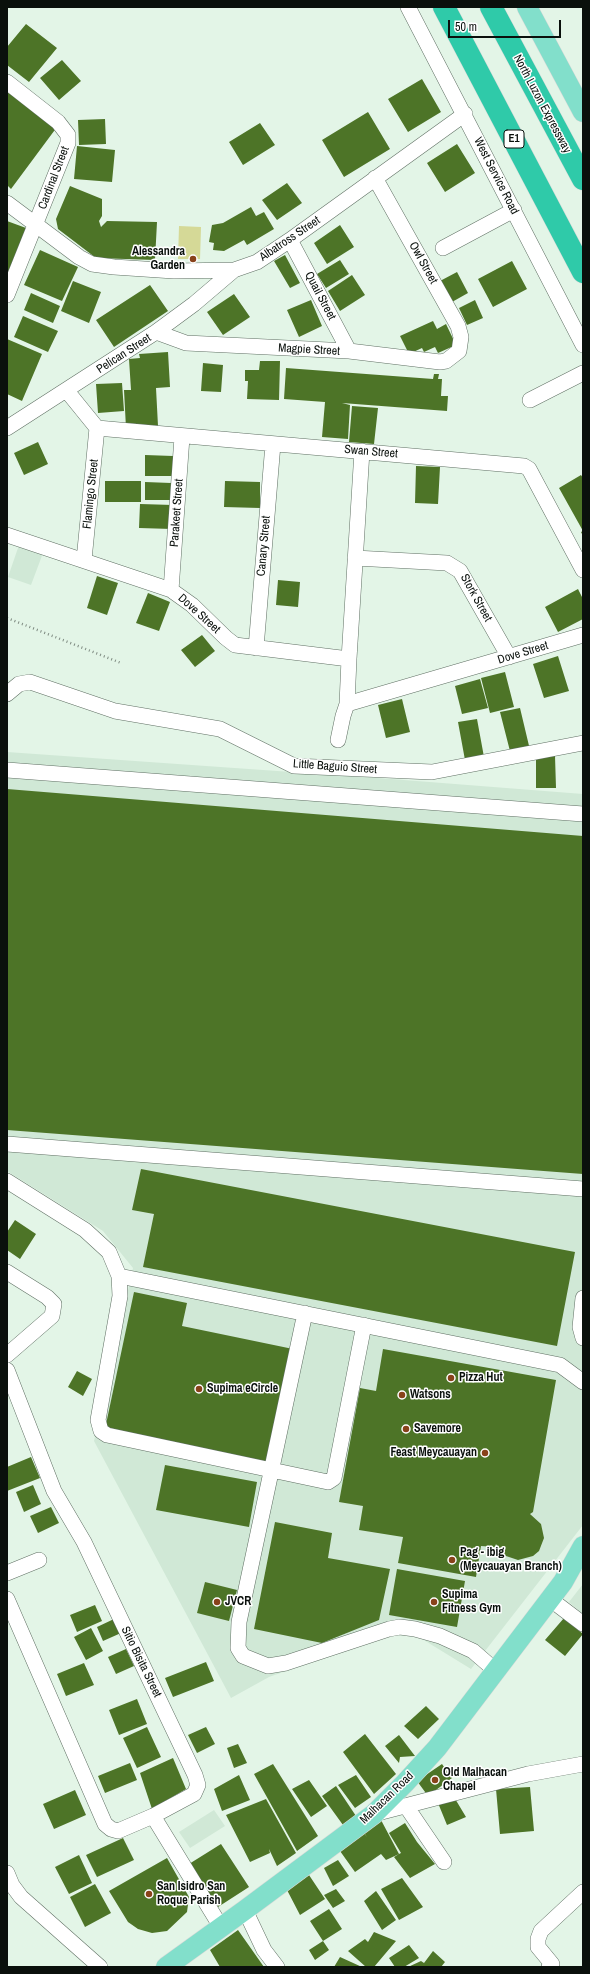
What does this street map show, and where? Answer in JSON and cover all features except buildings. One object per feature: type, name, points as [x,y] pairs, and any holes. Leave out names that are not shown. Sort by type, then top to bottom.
[{"type":"highway","name":"E1","points":[[444,7],[583,272]]},
{"type":"highway","name":"North Luzon Expressway","points":[[491,7],[583,179]]},
{"type":"main road","points":[[527,7],[583,112]]},
{"type":"main road","name":"Malhacan Road","points":[[166,1967],[374,1814],[437,1748],[563,1582],[583,1546]]},
{"type":"main road","name":"Malhacan Road","points":[[563,1582],[583,1570]]},
{"type":"street","name":"West Service Road","points":[[408,7],[465,114],[583,346]]},
{"type":"street","name":"Cardinal Street","points":[[7,82],[58,122],[68,135],[68,144],[7,295]]},
{"type":"street","name":"Albatross Street","points":[[7,203],[78,257],[92,264],[174,271],[234,270],[257,262],[290,240],[465,114]]},
{"type":"street","name":"Owl Street","points":[[375,178],[458,326],[461,337],[459,351]]},
{"type":"street","points":[[443,248],[514,210]]},
{"type":"street","name":"Quail Street","points":[[290,240],[349,352]]},
{"type":"street","name":"Pelican Street","points":[[7,428],[67,391],[156,332],[194,304],[234,270]]},
{"type":"street","name":"Magpie Street","points":[[156,332],[186,343],[349,352],[440,362],[446,360],[459,351]]},
{"type":"street","points":[[530,400],[583,373]]},
{"type":"street","points":[[67,391],[97,428]]},
{"type":"street","name":"Swan Street","points":[[97,428],[182,437],[519,464],[529,468],[583,570]]},
{"type":"street","name":"Flamingo Street","points":[[84,560],[97,428]]},
{"type":"street","name":"Parakeet Street","points":[[171,590],[182,437]]},
{"type":"street","name":"Canary Street","points":[[256,648],[273,444]]},
{"type":"street","points":[[338,740],[347,704],[348,658],[362,451]]},
{"type":"street","name":"Dove Street","points":[[7,535],[171,590],[192,605],[235,645],[348,658]]},
{"type":"street","name":"Stork Street","points":[[355,558],[447,563],[460,570],[508,658]]},
{"type":"street","name":"Dove Street","points":[[347,704],[583,635]]},
{"type":"street","name":"Little Baguio Street","points":[[7,694],[19,684],[30,682],[115,711],[220,729],[294,766],[432,772],[583,743]]},
{"type":"street","points":[[7,770],[583,814]]},
{"type":"street","points":[[7,1144],[583,1189]]},
{"type":"street","points":[[7,1181],[85,1230],[109,1252],[119,1276],[120,1296],[98,1420],[102,1431],[107,1435],[328,1482],[334,1478],[364,1325]]},
{"type":"street","points":[[7,1272],[47,1297],[54,1304],[52,1316],[7,1355]]},
{"type":"street","points":[[119,1276],[560,1365],[583,1382]]},
{"type":"street","points":[[583,1298],[580,1327],[583,1338]]},
{"type":"street","points":[[305,1313],[238,1622],[238,1648],[243,1656],[268,1666],[286,1663],[388,1629],[400,1627],[415,1629],[440,1636],[473,1651],[496,1670]]},
{"type":"street","name":"Sitio Bisita Street","points":[[7,1370],[54,1491],[84,1542],[195,1775],[198,1785],[194,1794],[153,1816],[118,1831],[111,1829],[105,1824],[7,1599]]},
{"type":"street","points":[[7,1573],[39,1560]]},
{"type":"street","points":[[550,1599],[583,1624]]},
{"type":"street","points":[[374,1814],[528,1774],[583,1764]]},
{"type":"street","points":[[406,1806],[444,1862]]},
{"type":"street","points":[[153,1816],[222,1927]]},
{"type":"street","points":[[7,1873],[12,1885],[21,1897],[100,1967]]},
{"type":"street","points":[[553,1966],[538,1948],[538,1939],[541,1931],[583,1892]]},
{"type":"street","points":[[245,1910],[264,1950],[277,1967]]},
{"type":"path","points":[[7,618],[120,663]]},
{"type":"shaded area","points":[[19,545],[43,553],[31,585],[8,577]]},
{"type":"shaded area","points":[[7,752],[583,794],[583,1525],[471,1669],[414,1634],[391,1634],[269,1677],[231,1698],[94,1441],[133,1268],[103,1231],[7,1171]]},
{"type":"shaded area","points":[[583,1584],[583,1614],[569,1602]]},
{"type":"shaded area","points":[[214,1810],[225,1826],[190,1848],[179,1832]]},
{"type":"green space","points":[[179,226],[201,227],[200,259],[178,259]]},
{"type":"place","name":"Alessandra Garden","points":[[193,259]]},
{"type":"place","name":"Pizza Hut","points":[[451,1378]]},
{"type":"place","name":"Supima eCircle","points":[[199,1389]]},
{"type":"place","name":"Watsons","points":[[402,1395]]},
{"type":"place","name":"Savemore","points":[[406,1429]]},
{"type":"place","name":"Feast Meycauayan","points":[[485,1453]]},
{"type":"place","name":"Pag - ibig (Meycauayan Branch)","points":[[452,1560]]},
{"type":"place","name":"JVCR","points":[[217,1602]]},
{"type":"place","name":"Supima Fitness Gym","points":[[434,1602]]},
{"type":"place","name":"Old Malhacan Chapel","points":[[435,1780]]},
{"type":"place","name":"San Isidro San Roque Parish","points":[[149,1894]]}]
